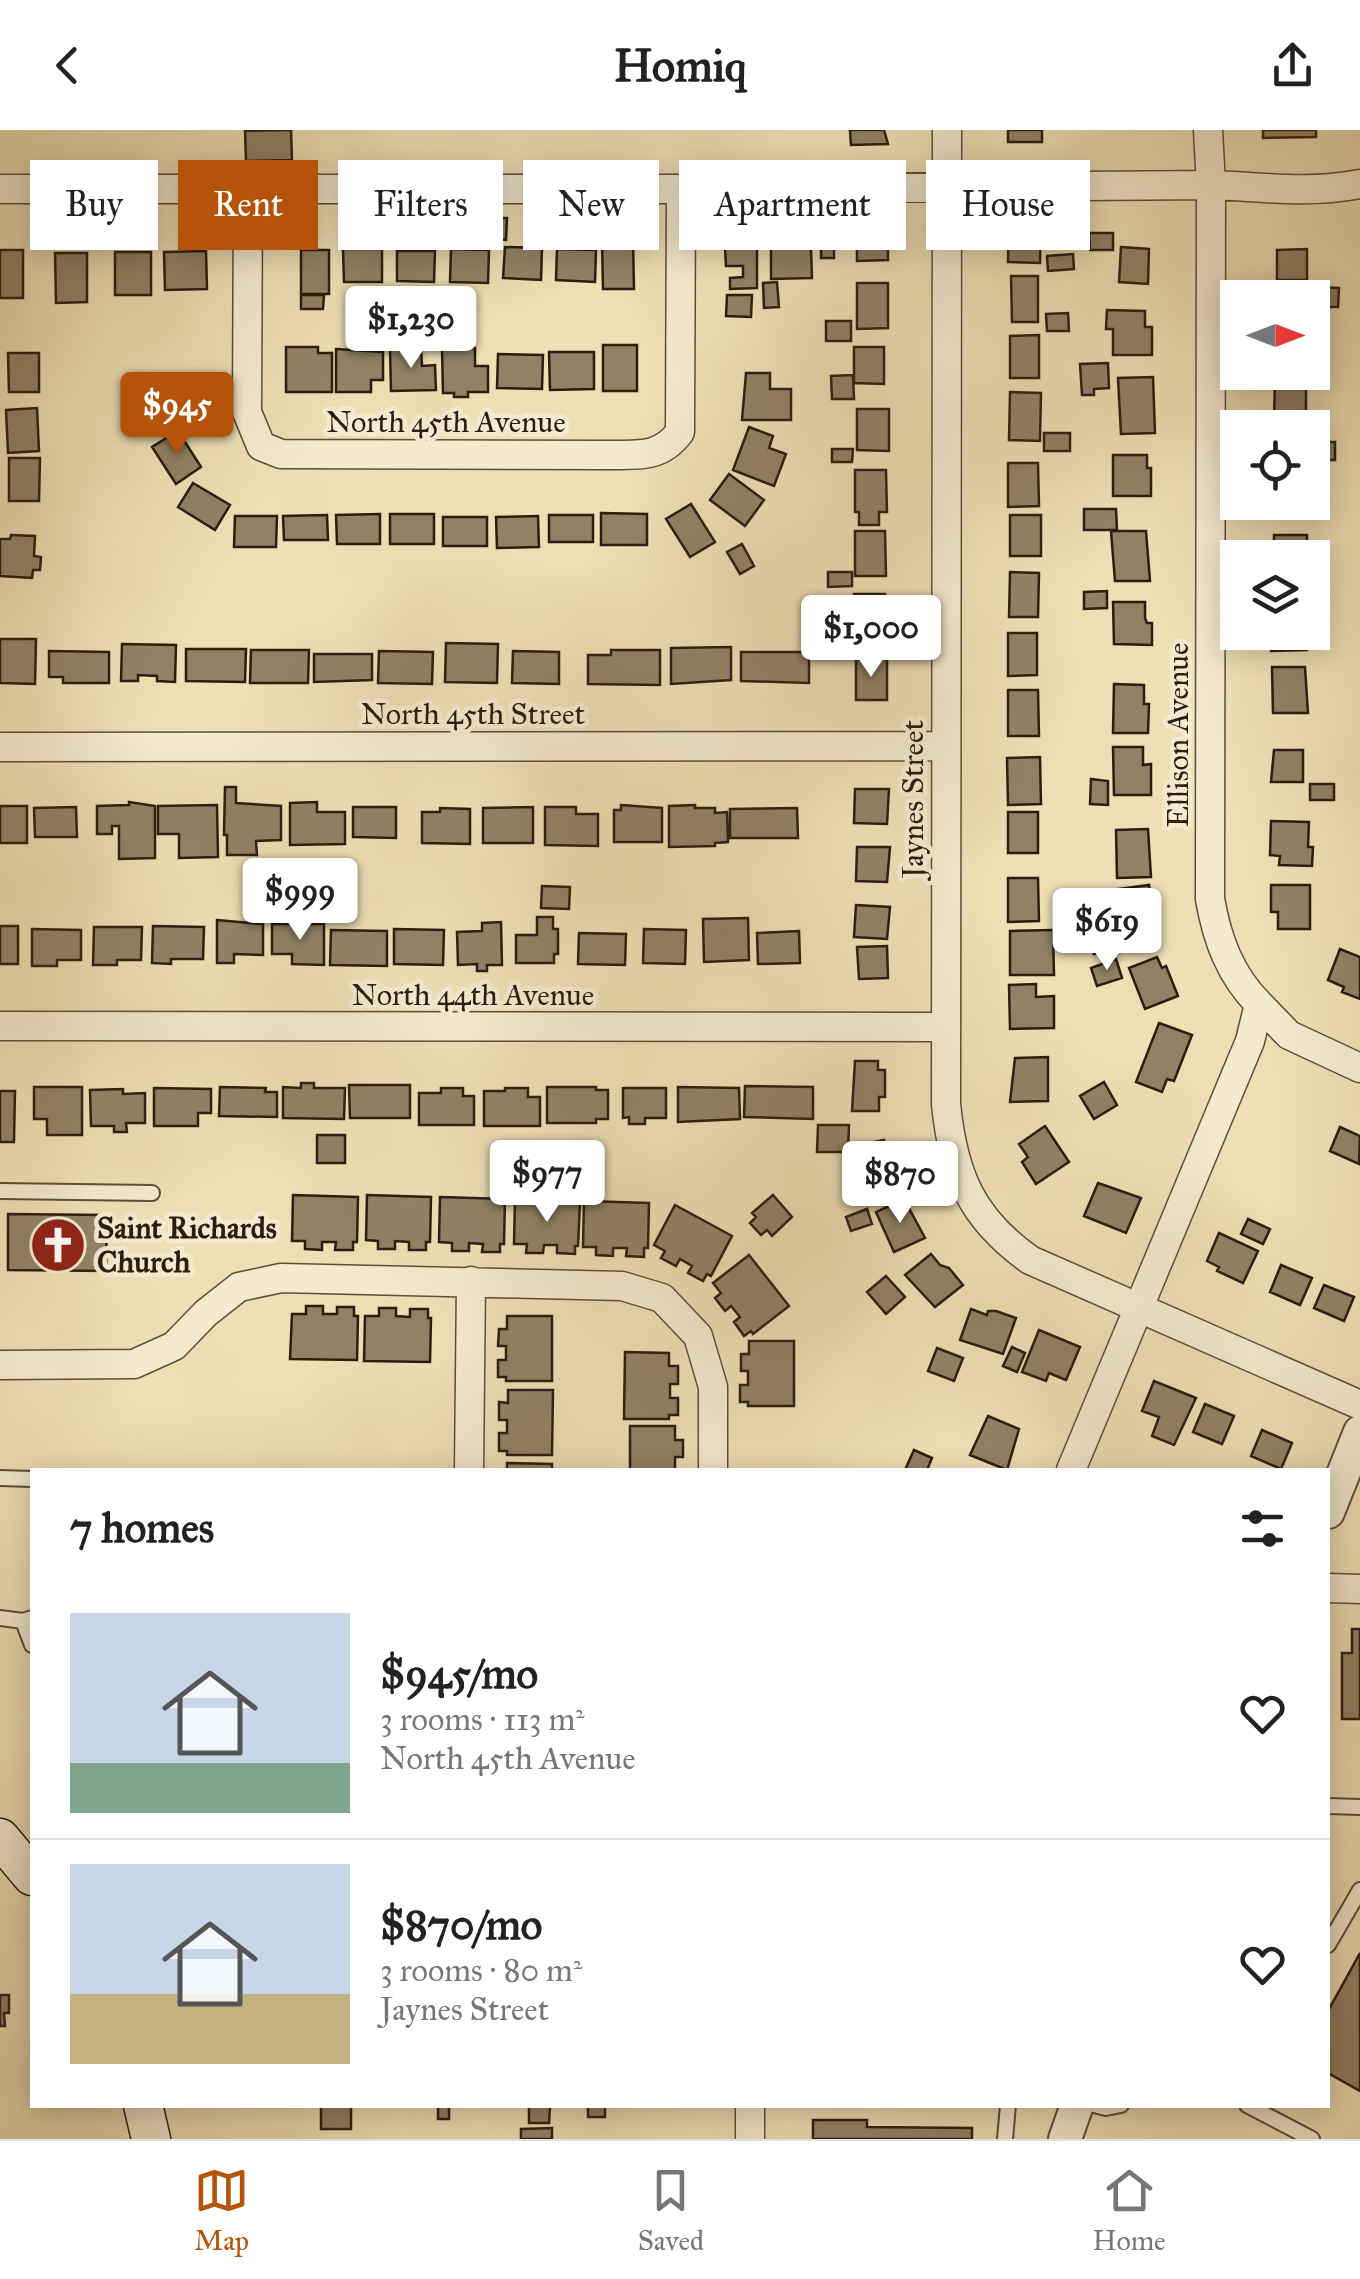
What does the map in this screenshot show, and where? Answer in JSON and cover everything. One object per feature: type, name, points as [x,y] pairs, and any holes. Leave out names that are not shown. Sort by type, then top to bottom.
[{"type":"main road","points":[[0,1838],[30,1874]]},
{"type":"main road","points":[[144,2108],[152,2139]]},
{"type":"street","name":"Jaynes Street","points":[[947,130],[947,160]]},
{"type":"street","name":"Ellison Avenue","points":[[1208,130],[1210,899],[1226,957],[1242,988],[1259,1004]]},
{"type":"street","points":[[1090,186],[1211,185],[1272,191],[1360,184]]},
{"type":"street","points":[[0,188],[178,188]]},
{"type":"street","points":[[318,188],[679,189]]},
{"type":"street","name":"North 45th Avenue","points":[[248,250],[247,412],[261,446],[281,454],[604,455],[646,454],[668,448],[680,432],[681,250]]},
{"type":"street","name":"Jaynes Street","points":[[947,250],[945,1026],[946,1104],[953,1158],[968,1195],[986,1222],[1030,1260],[1360,1404]]},
{"type":"street","name":"North 45th Street","points":[[0,747],[946,746]]},
{"type":"street","points":[[1259,1004],[1290,1035],[1360,1068]]},
{"type":"street","points":[[1072,1468],[1250,1040],[1259,1004]]},
{"type":"street","name":"North 44th Avenue","points":[[0,1026],[945,1026]]},
{"type":"street","points":[[0,1365],[134,1364],[174,1346],[206,1312],[240,1288],[281,1278],[622,1286],[662,1298],[698,1336],[713,1387],[714,1468]]},
{"type":"street","points":[[469,1468],[471,1281]]},
{"type":"street","points":[[1330,1507],[1360,1432]]},
{"type":"street","points":[[1330,1588],[1360,1590]]},
{"type":"street","points":[[750,2108],[750,2139]]},
{"type":"street","points":[[1065,2139],[1077,2108]]},
{"type":"lane","points":[[0,1191],[152,1193]]},
{"type":"lane","points":[[0,1478],[30,1479]]},
{"type":"lane","points":[[0,1618],[28,1620]]},
{"type":"lane","points":[[1330,1806],[1360,1807]]},
{"type":"lane","points":[[1330,1941],[1360,1890]]},
{"type":"lane","points":[[1005,2139],[1008,2108]]},
{"type":"lane","points":[[1253,2108],[1312,2139]]},
{"type":"building","points":[[291,130],[292,160],[246,160],[245,131]]},
{"type":"building","points":[[850,130],[884,130],[888,144],[851,145]]},
{"type":"building","points":[[1008,130],[1042,130],[1042,142],[1008,142]]},
{"type":"building","points":[[1263,130],[1316,130],[1316,137],[1263,138]]},
{"type":"building","points":[[503,218],[507,218],[503,240]]},
{"type":"building","points":[[1090,233],[1113,233],[1113,250],[1090,250]]},
{"type":"building","points":[[505,247],[542,250],[541,280],[503,278]]},
{"type":"building","points":[[1121,247],[1149,249],[1148,284],[1119,282]]},
{"type":"building","points":[[1307,249],[1307,280],[1277,280],[1277,250]]},
{"type":"building","points":[[0,250],[23,250],[23,298],[0,298]]},
{"type":"building","points":[[301,250],[329,250],[329,294],[301,294]]},
{"type":"building","points":[[343,250],[382,250],[382,282],[344,282]]},
{"type":"building","points":[[451,250],[489,250],[488,283],[450,282]]},
{"type":"building","points":[[557,250],[596,250],[595,282],[556,280]]},
{"type":"building","points":[[602,250],[633,250],[634,289],[603,289]]},
{"type":"building","points":[[725,250],[757,250],[757,288],[730,289],[730,278],[743,277],[743,266],[726,266]]},
{"type":"building","points":[[771,250],[811,250],[812,278],[771,279]]},
{"type":"building","points":[[821,250],[834,250],[834,258],[821,258]]},
{"type":"building","points":[[857,250],[888,250],[888,260],[857,261]]},
{"type":"building","points":[[1008,250],[1040,250],[1040,263],[1008,262]]},
{"type":"building","points":[[206,251],[207,289],[165,290],[164,252]]},
{"type":"building","points":[[397,251],[435,251],[434,282],[397,281]]},
{"type":"building","points":[[115,252],[151,252],[151,295],[115,295]]},
{"type":"building","points":[[55,253],[87,253],[87,302],[56,303]]},
{"type":"building","points":[[1073,254],[1074,269],[1048,271],[1047,256]]},
{"type":"building","points":[[1011,276],[1038,276],[1038,322],[1012,322]]},
{"type":"building","points":[[777,282],[779,307],[764,308],[763,283]]},
{"type":"building","points":[[857,283],[888,283],[888,328],[857,329]]},
{"type":"building","points":[[1330,288],[1339,288],[1338,307],[1330,307]]},
{"type":"building","points":[[301,295],[324,295],[323,309],[301,309]]},
{"type":"building","points":[[727,295],[752,295],[751,317],[726,316]]},
{"type":"building","points":[[1107,310],[1145,311],[1145,327],[1152,327],[1152,355],[1113,355],[1113,329],[1106,329]]},
{"type":"building","points":[[1068,313],[1069,331],[1047,331],[1046,314]]},
{"type":"building","points":[[826,321],[851,321],[851,341],[826,341]]},
{"type":"building","points":[[1039,335],[1039,378],[1010,378],[1010,336]]},
{"type":"building","points":[[603,345],[637,345],[637,391],[603,391]]},
{"type":"building","points":[[286,347],[318,347],[318,353],[332,353],[332,392],[286,392]]},
{"type":"building","points":[[421,347],[422,366],[435,365],[436,390],[391,391],[390,348]]},
{"type":"building","points":[[854,347],[884,347],[884,384],[854,383]]},
{"type":"building","points":[[442,348],[475,348],[475,366],[488,366],[488,392],[468,392],[468,397],[443,393]]},
{"type":"building","points":[[336,349],[383,352],[383,380],[371,380],[371,392],[336,392]]},
{"type":"building","points":[[549,352],[594,352],[594,389],[550,390]]},
{"type":"building","points":[[8,353],[39,353],[39,392],[9,392]]},
{"type":"building","points":[[498,354],[543,355],[542,389],[497,388]]},
{"type":"building","points":[[1108,363],[1109,388],[1094,389],[1094,395],[1082,395],[1080,364]]},
{"type":"building","points":[[746,373],[770,373],[770,389],[791,389],[791,420],[742,420]]},
{"type":"building","points":[[853,375],[854,399],[832,399],[831,376]]},
{"type":"building","points":[[1153,377],[1155,433],[1121,434],[1118,378]]},
{"type":"building","points":[[144,378],[173,378],[174,424],[145,425]]},
{"type":"building","points":[[1275,390],[1306,390],[1306,410],[1274,410]]},
{"type":"building","points":[[1010,392],[1041,393],[1040,441],[1009,440]]},
{"type":"building","points":[[37,408],[39,451],[8,453],[6,410]]},
{"type":"building","points":[[857,409],[889,409],[889,451],[857,450]]},
{"type":"building","points":[[749,427],[773,436],[769,448],[786,454],[774,486],[733,470]]},
{"type":"building","points":[[178,431],[201,467],[176,484],[152,447]]},
{"type":"building","points":[[1044,433],[1070,433],[1070,451],[1044,451]]},
{"type":"building","points":[[1330,442],[1335,442],[1335,460],[1330,460]]},
{"type":"building","points":[[832,449],[853,449],[852,462],[832,462]]},
{"type":"building","points":[[1113,455],[1147,455],[1151,496],[1113,496]]},
{"type":"building","points":[[9,458],[40,458],[39,501],[9,501]]},
{"type":"building","points":[[1008,463],[1038,463],[1039,506],[1008,507]]},
{"type":"building","points":[[855,470],[886,470],[887,512],[879,512],[879,525],[859,525],[859,512],[855,512]]},
{"type":"building","points":[[729,474],[764,500],[745,526],[710,500]]},
{"type":"building","points":[[193,483],[230,505],[215,530],[178,507]]},
{"type":"building","points":[[691,504],[715,542],[690,557],[666,519]]},
{"type":"building","points":[[1084,509],[1116,509],[1117,530],[1084,530]]},
{"type":"building","points":[[601,513],[647,514],[647,545],[601,545]]},
{"type":"building","points":[[380,514],[380,544],[337,544],[336,515]]},
{"type":"building","points":[[390,514],[434,514],[434,544],[390,544]]},
{"type":"building","points":[[327,515],[328,540],[284,540],[283,516]]},
{"type":"building","points":[[549,515],[593,515],[593,542],[549,542]]},
{"type":"building","points":[[1010,515],[1041,515],[1041,556],[1010,556]]},
{"type":"building","points":[[235,516],[277,516],[276,547],[234,547]]},
{"type":"building","points":[[538,516],[539,547],[497,548],[496,517]]},
{"type":"building","points":[[443,517],[487,517],[487,546],[443,546]]},
{"type":"building","points":[[855,531],[885,531],[886,576],[855,576]]},
{"type":"building","points":[[1111,531],[1146,531],[1150,581],[1115,581]]},
{"type":"building","points":[[11,535],[35,536],[34,556],[41,557],[40,570],[33,570],[32,578],[0,576],[0,539],[10,539]]},
{"type":"building","points":[[1274,535],[1307,535],[1307,540],[1274,540]]},
{"type":"building","points":[[742,544],[754,566],[740,574],[727,552]]},
{"type":"building","points":[[828,572],[852,572],[852,586],[828,587]]},
{"type":"building","points":[[1010,572],[1039,573],[1038,617],[1009,617]]},
{"type":"building","points":[[1107,591],[1107,608],[1084,609],[1084,592]]},
{"type":"building","points":[[854,594],[885,594],[885,642],[855,642]]},
{"type":"building","points":[[1113,602],[1145,602],[1145,618],[1152,623],[1152,645],[1114,644]]},
{"type":"building","points":[[1008,633],[1037,633],[1037,675],[1008,676]]},
{"type":"building","points":[[0,639],[36,639],[35,684],[0,683]]},
{"type":"building","points":[[446,643],[498,644],[497,683],[445,682]]},
{"type":"building","points":[[122,644],[176,645],[175,682],[138,675],[138,681],[121,681]]},
{"type":"building","points":[[731,647],[731,680],[671,684],[671,648]]},
{"type":"building","points":[[186,649],[246,649],[245,682],[186,681]]},
{"type":"building","points":[[251,650],[309,650],[308,683],[250,683]]},
{"type":"building","points":[[611,650],[660,650],[660,685],[588,684],[588,655],[611,655]]},
{"type":"building","points":[[49,651],[109,652],[109,683],[63,683],[63,677],[49,677]]},
{"type":"building","points":[[379,651],[433,652],[432,684],[378,683]]},
{"type":"building","points":[[513,651],[559,652],[559,684],[512,683]]},
{"type":"building","points":[[741,652],[809,652],[809,683],[741,681]]},
{"type":"building","points":[[314,654],[372,654],[372,680],[314,682]]},
{"type":"building","points":[[856,659],[887,659],[887,700],[856,700]]},
{"type":"building","points":[[1272,667],[1305,667],[1308,713],[1273,713]]},
{"type":"building","points":[[1114,684],[1144,685],[1144,704],[1149,704],[1148,733],[1113,733]]},
{"type":"building","points":[[1008,690],[1038,690],[1039,736],[1008,736]]},
{"type":"building","points":[[1113,747],[1143,747],[1143,765],[1151,764],[1151,795],[1114,795]]},
{"type":"building","points":[[1274,750],[1303,750],[1303,782],[1271,782]]},
{"type":"building","points":[[1040,757],[1041,804],[1008,805],[1007,758]]},
{"type":"building","points":[[1091,779],[1108,781],[1108,805],[1090,804]]},
{"type":"building","points":[[1310,784],[1334,784],[1334,800],[1310,800]]},
{"type":"building","points":[[225,787],[236,787],[236,803],[281,806],[281,840],[256,841],[257,855],[227,855]]},
{"type":"building","points":[[855,789],[889,789],[887,824],[854,823]]},
{"type":"building","points":[[129,802],[155,806],[155,858],[119,859],[119,826],[112,826],[112,834],[97,834],[97,806]]},
{"type":"building","points":[[317,802],[317,812],[345,812],[345,844],[290,845],[290,803]]},
{"type":"building","points":[[217,805],[218,857],[179,858],[179,834],[158,834],[158,806]]},
{"type":"building","points":[[621,805],[662,808],[662,842],[614,842],[614,810],[621,810]]},
{"type":"building","points":[[0,806],[27,806],[27,843],[0,843]]},
{"type":"building","points":[[669,806],[715,808],[715,813],[727,812],[728,842],[669,847]]},
{"type":"building","points":[[76,807],[77,837],[35,837],[34,808]]},
{"type":"building","points":[[353,807],[396,807],[396,838],[353,837]]},
{"type":"building","points":[[533,807],[533,843],[483,843],[483,808]]},
{"type":"building","points":[[545,807],[576,807],[576,814],[598,814],[598,846],[545,845]]},
{"type":"building","points":[[440,808],[470,809],[470,844],[422,843],[422,812],[440,812]]},
{"type":"building","points":[[797,808],[798,838],[730,838],[730,809]]},
{"type":"building","points":[[1008,812],[1038,812],[1038,853],[1008,853]]},
{"type":"building","points":[[1271,821],[1309,822],[1312,866],[1279,865],[1280,856],[1270,855]]},
{"type":"building","points":[[1148,829],[1151,877],[1117,878],[1116,830]]},
{"type":"building","points":[[857,847],[890,847],[887,882],[856,881]]},
{"type":"building","points":[[1008,878],[1038,878],[1039,921],[1008,922]]},
{"type":"building","points":[[1149,885],[1155,932],[1124,936],[1118,889]]},
{"type":"building","points":[[1271,885],[1310,885],[1310,929],[1278,929],[1278,912],[1271,912]]},
{"type":"building","points":[[542,886],[570,887],[569,909],[541,908]]},
{"type":"building","points":[[856,905],[890,907],[887,939],[854,937]]},
{"type":"building","points":[[537,917],[553,917],[553,929],[558,929],[554,963],[516,963],[516,935],[537,935]]},
{"type":"building","points":[[748,918],[749,960],[704,962],[703,919]]},
{"type":"building","points":[[217,920],[263,924],[263,955],[234,954],[234,963],[217,963]]},
{"type":"building","points":[[501,922],[502,965],[487,965],[487,971],[477,971],[477,964],[458,965],[457,932],[482,931],[482,923]]},
{"type":"building","points":[[272,924],[324,924],[324,965],[292,964],[292,954],[272,954]]},
{"type":"building","points":[[0,926],[18,926],[18,964],[0,964]]},
{"type":"building","points":[[153,926],[204,927],[203,959],[152,963]]},
{"type":"building","points":[[94,927],[142,927],[141,960],[93,965]]},
{"type":"building","points":[[32,929],[81,930],[81,960],[57,960],[57,966],[32,966]]},
{"type":"building","points":[[394,929],[444,930],[443,965],[394,964]]},
{"type":"building","points":[[644,929],[686,930],[685,964],[643,963]]},
{"type":"building","points":[[331,930],[387,931],[387,966],[330,965]]},
{"type":"building","points":[[1053,930],[1054,975],[1010,975],[1010,931]]},
{"type":"building","points":[[799,931],[800,963],[758,964],[757,933]]},
{"type":"building","points":[[1116,932],[1118,950],[1094,954],[1091,936]]},
{"type":"building","points":[[579,933],[626,934],[625,965],[578,964]]},
{"type":"building","points":[[887,946],[888,978],[859,979],[857,947]]},
{"type":"building","points":[[1340,949],[1360,957],[1360,999],[1342,992],[1344,987],[1328,980]]},
{"type":"building","points":[[1157,957],[1162,968],[1166,966],[1178,996],[1145,1009],[1129,968]]},
{"type":"building","points":[[1116,959],[1122,978],[1097,986],[1091,968]]},
{"type":"building","points":[[1036,984],[1036,997],[1054,996],[1054,1028],[1010,1029],[1009,985]]},
{"type":"building","points":[[1159,1023],[1192,1035],[1174,1081],[1167,1079],[1162,1092],[1136,1082]]},
{"type":"building","points":[[1048,1057],[1048,1101],[1010,1102],[1015,1058]]},
{"type":"building","points":[[855,1061],[878,1061],[878,1070],[885,1070],[885,1097],[879,1097],[879,1111],[852,1111]]},
{"type":"building","points":[[1104,1082],[1117,1105],[1094,1119],[1080,1096]]},
{"type":"building","points":[[301,1083],[314,1083],[314,1088],[345,1088],[344,1119],[283,1118],[283,1087],[301,1088]]},
{"type":"building","points":[[349,1085],[410,1085],[410,1118],[350,1118]]},
{"type":"building","points":[[745,1086],[813,1087],[813,1119],[744,1117]]},
{"type":"building","points":[[34,1087],[82,1087],[82,1135],[47,1135],[47,1119],[34,1119]]},
{"type":"building","points":[[220,1087],[266,1088],[265,1092],[277,1092],[277,1117],[219,1116]]},
{"type":"building","points":[[547,1087],[608,1090],[608,1119],[596,1119],[596,1123],[547,1123]]},
{"type":"building","points":[[678,1087],[739,1088],[740,1119],[678,1122]]},
{"type":"building","points":[[154,1088],[211,1089],[211,1113],[198,1113],[198,1126],[154,1126]]},
{"type":"building","points":[[441,1088],[463,1088],[463,1096],[474,1096],[474,1125],[419,1125],[419,1093],[441,1093]]},
{"type":"building","points":[[528,1088],[528,1097],[540,1097],[540,1126],[484,1126],[484,1091]]},
{"type":"building","points":[[623,1088],[666,1088],[666,1118],[645,1118],[645,1124],[629,1124],[629,1117],[623,1118]]},
{"type":"building","points":[[123,1089],[123,1094],[145,1093],[145,1123],[126,1123],[127,1132],[114,1132],[114,1126],[91,1126],[90,1090]]},
{"type":"building","points":[[0,1091],[15,1091],[14,1142],[0,1142]]},
{"type":"building","points":[[818,1125],[849,1125],[848,1152],[817,1152]]},
{"type":"building","points":[[1045,1126],[1069,1162],[1036,1184],[1022,1162],[1028,1157],[1019,1144]]},
{"type":"building","points":[[1340,1127],[1360,1136],[1359,1164],[1330,1151]]},
{"type":"building","points":[[317,1135],[345,1135],[345,1163],[317,1163]]},
{"type":"building","points":[[884,1140],[888,1157],[893,1156],[898,1182],[864,1190],[854,1146]]},
{"type":"building","points":[[1098,1183],[1141,1198],[1126,1233],[1084,1216]]},
{"type":"building","points":[[293,1195],[358,1197],[357,1242],[353,1242],[353,1250],[335,1250],[336,1242],[322,1242],[322,1250],[305,1249],[305,1241],[292,1241]]},
{"type":"building","points":[[367,1195],[431,1197],[430,1242],[426,1242],[426,1250],[409,1250],[409,1242],[395,1241],[395,1249],[378,1249],[378,1241],[366,1240]]},
{"type":"building","points":[[773,1195],[792,1217],[772,1236],[767,1230],[761,1235],[750,1223],[756,1217],[752,1213]]},
{"type":"building","points":[[440,1197],[505,1199],[504,1244],[500,1244],[500,1252],[482,1252],[483,1244],[469,1243],[469,1251],[452,1251],[452,1243],[439,1242]]},
{"type":"building","points":[[515,1199],[580,1201],[575,1254],[557,1253],[557,1245],[544,1245],[543,1253],[526,1253],[527,1244],[514,1244]]},
{"type":"building","points":[[904,1199],[925,1238],[894,1252],[876,1212]]},
{"type":"building","points":[[584,1201],[649,1203],[648,1248],[644,1248],[644,1257],[626,1256],[627,1248],[613,1248],[613,1256],[596,1255],[596,1247],[583,1247]]},
{"type":"building","points":[[675,1205],[732,1236],[711,1276],[707,1274],[703,1281],[688,1273],[692,1266],[680,1259],[676,1266],[661,1258],[665,1251],[654,1245]]},
{"type":"building","points":[[867,1209],[872,1224],[851,1231],[846,1217]]},
{"type":"building","points":[[8,1214],[107,1215],[106,1271],[8,1270]]},
{"type":"building","points":[[1248,1219],[1270,1229],[1263,1244],[1241,1234]]},
{"type":"building","points":[[1219,1233],[1258,1251],[1243,1283],[1217,1271],[1219,1267],[1207,1261]]},
{"type":"building","points":[[931,1254],[963,1285],[935,1307],[905,1275]]},
{"type":"building","points":[[749,1255],[789,1306],[753,1334],[751,1331],[744,1336],[734,1322],[740,1317],[731,1306],[725,1311],[715,1298],[721,1293],[713,1283]]},
{"type":"building","points":[[1281,1265],[1312,1278],[1300,1305],[1270,1292]]},
{"type":"building","points":[[886,1276],[905,1297],[886,1314],[867,1292]]},
{"type":"building","points":[[1324,1285],[1354,1297],[1344,1321],[1314,1308]]},
{"type":"building","points":[[306,1306],[323,1306],[323,1314],[337,1314],[337,1307],[354,1307],[354,1316],[358,1316],[357,1360],[290,1359],[292,1314],[306,1314]]},
{"type":"building","points":[[379,1308],[396,1308],[396,1316],[410,1317],[410,1309],[428,1309],[430,1362],[364,1361],[365,1316],[379,1316]]},
{"type":"building","points":[[971,1309],[1016,1318],[1003,1354],[960,1340]]},
{"type":"building","points":[[507,1316],[552,1316],[552,1381],[506,1381],[506,1377],[498,1377],[498,1360],[506,1360],[506,1346],[498,1346],[499,1329],[507,1329]]},
{"type":"building","points":[[1039,1330],[1080,1347],[1066,1380],[1049,1373],[1046,1381],[1022,1372]]},
{"type":"building","points":[[749,1341],[794,1341],[794,1406],[748,1406],[748,1402],[740,1402],[740,1385],[748,1385],[748,1371],[741,1371],[741,1354],[749,1354]]},
{"type":"building","points":[[1012,1347],[1025,1353],[1017,1372],[1003,1366]]},
{"type":"building","points":[[937,1348],[963,1358],[954,1381],[928,1371]]},
{"type":"building","points":[[625,1352],[669,1353],[669,1366],[678,1366],[678,1384],[670,1384],[670,1398],[678,1398],[678,1415],[669,1415],[669,1419],[624,1419]]},
{"type":"building","points":[[1154,1381],[1196,1398],[1174,1445],[1152,1436],[1159,1417],[1142,1411]]},
{"type":"building","points":[[508,1390],[553,1390],[552,1455],[507,1455],[507,1451],[499,1451],[499,1433],[507,1433],[507,1420],[499,1420],[499,1402],[508,1403]]},
{"type":"building","points":[[1205,1404],[1234,1416],[1222,1444],[1193,1432]]},
{"type":"building","points":[[988,1416],[1019,1429],[1008,1468],[970,1455]]},
{"type":"building","points":[[630,1426],[675,1426],[675,1440],[683,1440],[683,1457],[675,1457],[675,1468],[630,1468]]},
{"type":"building","points":[[1262,1430],[1292,1443],[1281,1468],[1251,1456]]},
{"type":"building","points":[[914,1450],[932,1458],[928,1468],[906,1468]]},
{"type":"building","points":[[507,1463],[552,1464],[552,1468],[507,1468]]},
{"type":"building","points":[[1352,1629],[1360,1629],[1360,1719],[1342,1719],[1342,1653],[1352,1653]]},
{"type":"building","points":[[1360,1953],[1360,2091],[1330,2074],[1330,2007]]},
{"type":"building","points":[[0,1995],[9,1995],[5,2026],[0,2026]]},
{"type":"building","points":[[321,2108],[351,2108],[351,2129],[321,2129]]},
{"type":"building","points":[[438,2108],[449,2108],[449,2119],[438,2119]]},
{"type":"building","points":[[529,2108],[550,2108],[549,2123],[529,2123]]},
{"type":"building","points":[[588,2108],[605,2108],[605,2117],[588,2117]]},
{"type":"building","points":[[813,2120],[867,2120],[867,2127],[972,2128],[972,2139],[813,2139]]},
{"type":"building","points":[[552,2128],[552,2139],[521,2139],[521,2129]]},
{"type":"place","name":"Saint Richards Church","points":[[58,1245]]}]
